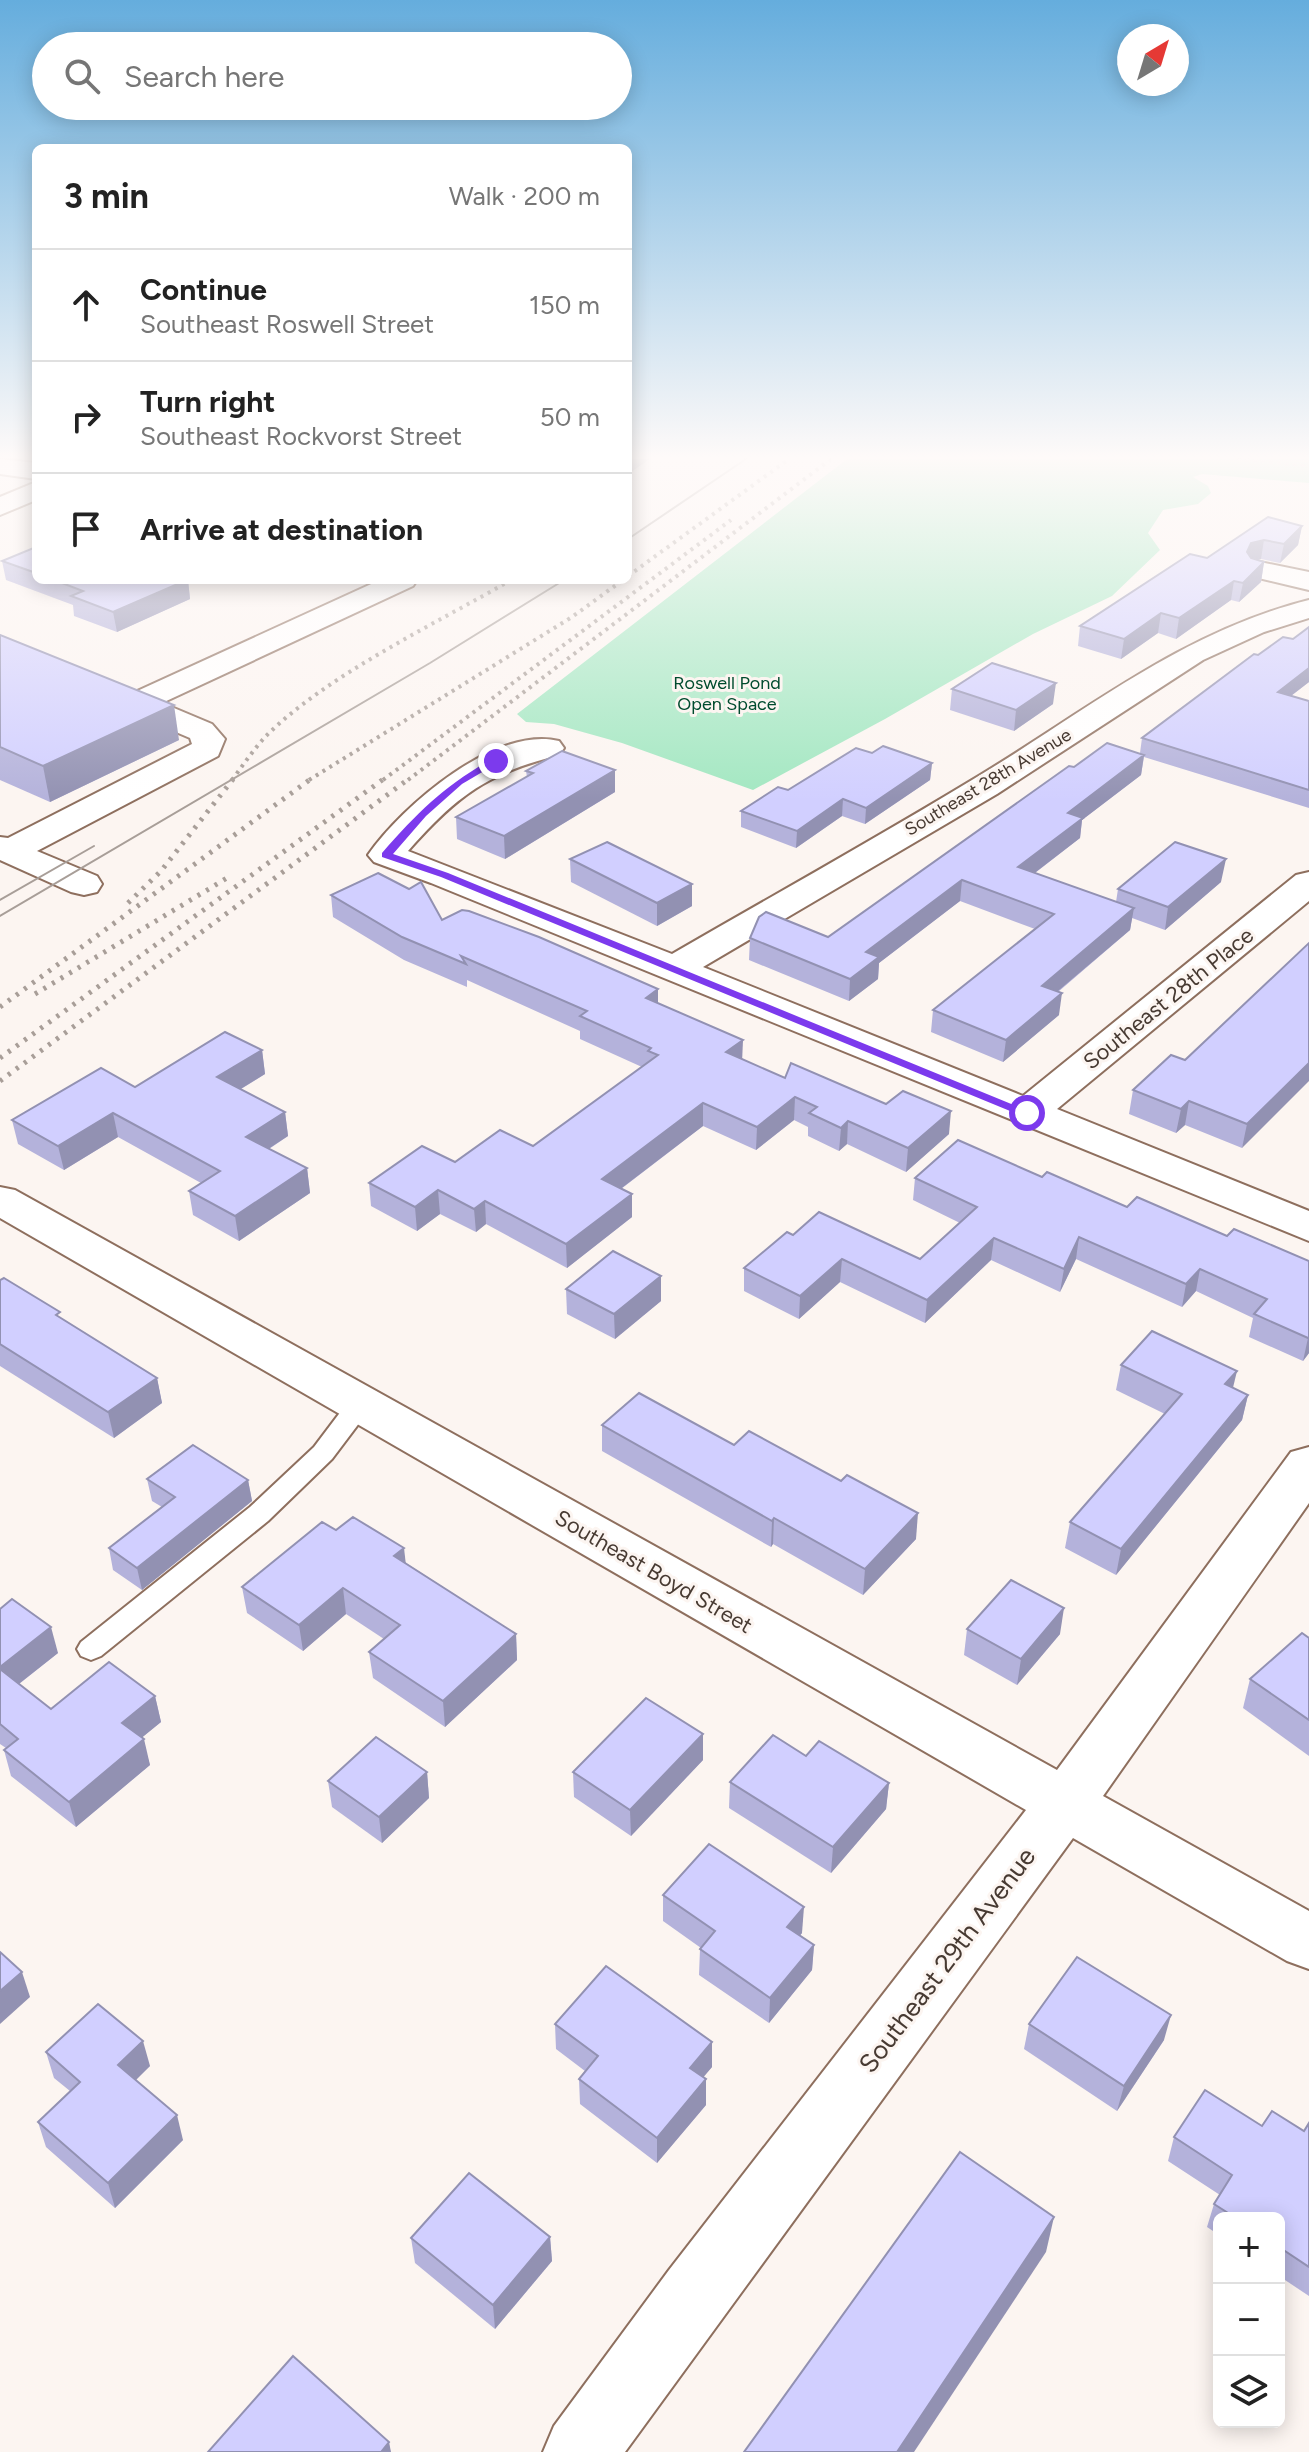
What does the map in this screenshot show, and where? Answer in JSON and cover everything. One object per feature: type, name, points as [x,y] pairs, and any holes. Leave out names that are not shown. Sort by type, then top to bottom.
[{"type":"street","points":[[1275,573],[1309,581]]},
{"type":"street","points":[[136,703],[394,584]]},
{"type":"street","name":"Southeast 28th Avenue","points":[[673,969],[985,787],[1192,654],[1254,626],[1309,609]]},
{"type":"street","points":[[5,849],[207,749],[209,739],[201,731],[95,687]]},
{"type":"street","points":[[548,748],[526,751],[496,761],[458,782],[422,813],[386,855],[444,875],[1309,1227]]},
{"type":"street","points":[[5,849],[84,884]]},
{"type":"street","name":"Southeast 28th Place","points":[[1027,1113],[1309,883]]},
{"type":"street","name":"Southeast Boyd Street","points":[[0,1200],[1309,1942]]},
{"type":"street","name":"Southeast 29th Avenue","points":[[580,2452],[694,2295],[1065,1804],[1309,1465]]},
{"type":"lane","points":[[91,1649],[259,1514],[323,1453],[360,1404]]},
{"type":"green space","name":"Roswell Pond Open Space","points":[[699,573],[1136,573],[1112,596],[1033,634],[753,790],[622,743],[554,724],[526,722],[517,714]]},
{"type":"building","points":[[1160,573],[1253,573],[1243,583],[1234,581],[1179,618],[1161,613],[1124,639],[1080,626]]},
{"type":"building","points":[[65,584],[178,584],[113,612],[71,596],[83,591]]},
{"type":"building","points":[[1309,627],[1309,668],[1278,692],[1309,701],[1309,790],[1142,738],[1254,654],[1258,655],[1283,637],[1293,639]]},
{"type":"building","points":[[0,635],[174,705],[43,766],[0,747]]},
{"type":"building","points":[[992,663],[1056,683],[1016,710],[952,689]]},
{"type":"building","points":[[1107,743],[1144,755],[1068,813],[1083,818],[1018,867],[1134,908],[1042,986],[1062,993],[1006,1040],[933,1010],[1054,914],[962,880],[866,952],[879,957],[850,979],[750,938],[759,917],[766,912],[828,937],[1069,766],[1074,767]]},
{"type":"building","points":[[883,746],[932,763],[866,808],[843,799],[797,831],[741,811],[778,787],[788,790],[856,748],[872,753]]},
{"type":"building","points":[[562,751],[615,770],[504,836],[456,817],[533,773],[526,771]]},
{"type":"building","points":[[607,842],[692,884],[657,903],[570,859]]},
{"type":"building","points":[[1175,842],[1226,859],[1168,907],[1118,889]]},
{"type":"building","points":[[378,873],[409,889],[421,882],[442,920],[462,910],[469,911],[539,937],[658,989],[646,998],[743,1040],[726,1052],[785,1078],[791,1063],[886,1104],[903,1091],[951,1111],[908,1148],[848,1121],[841,1128],[809,1113],[817,1107],[795,1097],[757,1127],[703,1103],[602,1179],[632,1194],[566,1244],[485,1201],[474,1209],[438,1190],[415,1207],[369,1183],[422,1146],[455,1162],[500,1130],[533,1146],[658,1055],[648,1051],[651,1048],[580,1016],[587,1011],[461,956],[466,964],[402,937],[331,895]]},
{"type":"building","points":[[1309,943],[1309,1063],[1247,1124],[1189,1101],[1181,1109],[1133,1090],[1171,1055],[1185,1060]]},
{"type":"building","points":[[225,1032],[262,1050],[217,1077],[285,1112],[246,1137],[307,1168],[235,1216],[189,1191],[220,1171],[113,1113],[58,1146],[12,1120],[101,1068],[135,1087]]},
{"type":"building","points":[[958,1140],[1042,1177],[1047,1172],[1127,1207],[1137,1197],[1227,1236],[1234,1229],[1309,1261],[1309,1337],[1254,1314],[1267,1299],[1200,1269],[1186,1284],[1079,1237],[1064,1269],[994,1238],[927,1300],[842,1259],[800,1296],[744,1268],[787,1232],[793,1235],[819,1212],[920,1259],[977,1207],[915,1178]]},
{"type":"building","points":[[613,1251],[661,1276],[614,1314],[566,1289]]},
{"type":"building","points":[[4,1278],[60,1312],[56,1315],[157,1378],[108,1412],[0,1344],[0,1280]]},
{"type":"building","points":[[1152,1331],[1237,1371],[1225,1384],[1248,1395],[1121,1549],[1070,1522],[1182,1394],[1121,1365]]},
{"type":"building","points":[[639,1393],[734,1445],[749,1431],[841,1481],[847,1475],[918,1513],[865,1569],[774,1518],[772,1521],[602,1425]]},
{"type":"building","points":[[193,1445],[248,1480],[137,1568],[109,1548],[175,1497],[147,1479]]},
{"type":"building","points":[[353,1517],[404,1548],[394,1556],[516,1634],[443,1701],[369,1652],[400,1625],[343,1588],[299,1625],[242,1587],[322,1522],[336,1530]]},
{"type":"building","points":[[1011,1580],[1064,1608],[1021,1659],[967,1629]]},
{"type":"building","points":[[12,1599],[51,1627],[0,1667],[0,1609]]},
{"type":"building","points":[[1302,1633],[1309,1638],[1309,1720],[1250,1679]]},
{"type":"building","points":[[109,1662],[155,1696],[122,1723],[144,1739],[69,1802],[4,1750],[18,1739],[0,1724],[0,1669],[51,1709]]},
{"type":"building","points":[[646,1698],[703,1734],[630,1810],[573,1772]]},
{"type":"building","points":[[773,1735],[806,1756],[819,1741],[889,1783],[833,1847],[730,1782]]},
{"type":"building","points":[[376,1737],[427,1772],[379,1817],[328,1781]]},
{"type":"building","points":[[709,1844],[804,1907],[787,1927],[814,1945],[770,1998],[700,1949],[715,1931],[663,1895]]},
{"type":"building","points":[[0,1952],[22,1972],[0,1991]]},
{"type":"building","points":[[1077,1957],[1171,2015],[1124,2086],[1029,2024]]},
{"type":"building","points":[[606,1966],[712,2042],[690,2068],[706,2079],[657,2138],[579,2079],[598,2056],[555,2024]]},
{"type":"building","points":[[98,2004],[143,2041],[118,2065],[177,2115],[108,2183],[38,2122],[80,2082],[46,2052]]},
{"type":"building","points":[[1205,2090],[1262,2126],[1272,2111],[1304,2131],[1309,2123],[1309,2267],[1285,2251],[1285,2212],[1227,2212],[1214,2204],[1232,2175],[1174,2137]]},
{"type":"building","points":[[960,2152],[1054,2217],[897,2452],[744,2452]]},
{"type":"building","points":[[469,2173],[550,2237],[493,2305],[411,2238]]},
{"type":"building","points":[[293,2356],[389,2442],[381,2452],[208,2452]]},
{"type":"tram line","points":[[0,916],[430,663],[558,584]]},
{"type":"tram line","points":[[0,900],[94,846]]},
{"type":"railway","points":[[383,780],[659,573]]},
{"type":"railway","points":[[408,780],[680,573]]},
{"type":"railway","points":[[232,780],[266,736],[319,692],[350,671],[504,584]]},
{"type":"railway","points":[[311,779],[572,617],[617,584]]},
{"type":"railway","points":[[128,903],[161,871],[234,778]]},
{"type":"railway","points":[[0,1058],[385,778]]},
{"type":"railway","points":[[0,1081],[410,778]]},
{"type":"railway","points":[[0,1007],[311,779]]},
{"type":"railway","points":[[35,994],[227,878]]},
{"type":"route","points":[[496,761],[458,782],[422,813],[386,855],[444,875],[1027,1113]]}]
